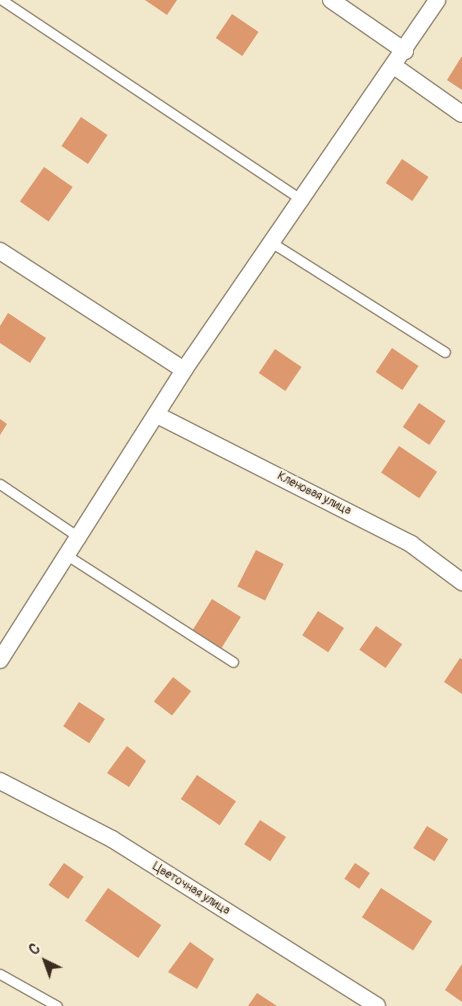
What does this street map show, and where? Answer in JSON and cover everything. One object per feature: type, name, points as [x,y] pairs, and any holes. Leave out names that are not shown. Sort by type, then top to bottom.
[{"type":"street","points":[[331,0],[405,51]]},
{"type":"street","points":[[0,660],[159,416],[184,370],[304,201],[438,0]]},
{"type":"street","points":[[394,66],[462,114]]},
{"type":"street","points":[[0,251],[184,370]]},
{"type":"street","name":"Кленовая улица","points":[[159,416],[411,544],[462,582]]},
{"type":"street","name":"Цветочная улица","points":[[0,781],[112,839],[377,1006]]},
{"type":"lane","points":[[2,0],[304,201]]},
{"type":"lane","points":[[274,244],[444,352]]},
{"type":"lane","points":[[0,484],[80,538]]},
{"type":"lane","points":[[68,556],[233,662]]},
{"type":"lane","points":[[0,974],[57,1006]]},
{"type":"building","points":[[145,0],[177,0],[167,15]]},
{"type":"building","points":[[232,14],[259,32],[242,56],[216,38]]},
{"type":"building","points":[[462,56],[462,90],[447,80]]},
{"type":"building","points":[[81,117],[108,135],[88,164],[61,146]]},
{"type":"building","points":[[402,159],[429,177],[412,201],[386,183]]},
{"type":"building","points":[[44,167],[73,187],[49,221],[20,201]]},
{"type":"building","points":[[8,313],[46,338],[30,363],[0,343],[0,326]]},
{"type":"building","points":[[392,348],[419,366],[402,390],[376,372]]},
{"type":"building","points":[[275,349],[302,367],[285,391],[259,373]]},
{"type":"building","points":[[419,403],[446,421],[429,445],[403,427]]},
{"type":"building","points":[[0,419],[7,424],[0,435]]},
{"type":"building","points":[[399,446],[437,472],[419,498],[381,473]]},
{"type":"building","points":[[256,550],[284,564],[265,601],[237,587]]},
{"type":"building","points":[[212,599],[241,617],[221,648],[192,630]]},
{"type":"building","points":[[318,611],[344,628],[328,652],[302,635]]},
{"type":"building","points":[[376,626],[402,644],[386,668],[359,650]]},
{"type":"building","points":[[460,658],[462,659],[462,694],[444,682]]},
{"type":"building","points":[[173,677],[191,691],[172,716],[154,701]]},
{"type":"building","points":[[79,702],[105,719],[89,743],[63,726]]},
{"type":"building","points":[[127,746],[146,761],[129,787],[107,773]]},
{"type":"building","points":[[197,775],[236,801],[220,825],[181,799]]},
{"type":"building","points":[[260,820],[286,837],[270,861],[244,844]]},
{"type":"building","points":[[427,826],[448,839],[434,861],[413,848]]},
{"type":"building","points":[[64,863],[84,877],[68,899],[49,885]]},
{"type":"building","points":[[355,863],[370,873],[359,889],[344,879]]},
{"type":"building","points":[[108,888],[161,925],[138,958],[85,921]]},
{"type":"building","points":[[381,888],[432,921],[413,951],[362,917]]},
{"type":"building","points":[[190,942],[214,959],[197,989],[168,972]]},
{"type":"building","points":[[462,964],[462,1002],[445,990]]},
{"type":"building","points":[[257,993],[277,1006],[248,1006]]}]
